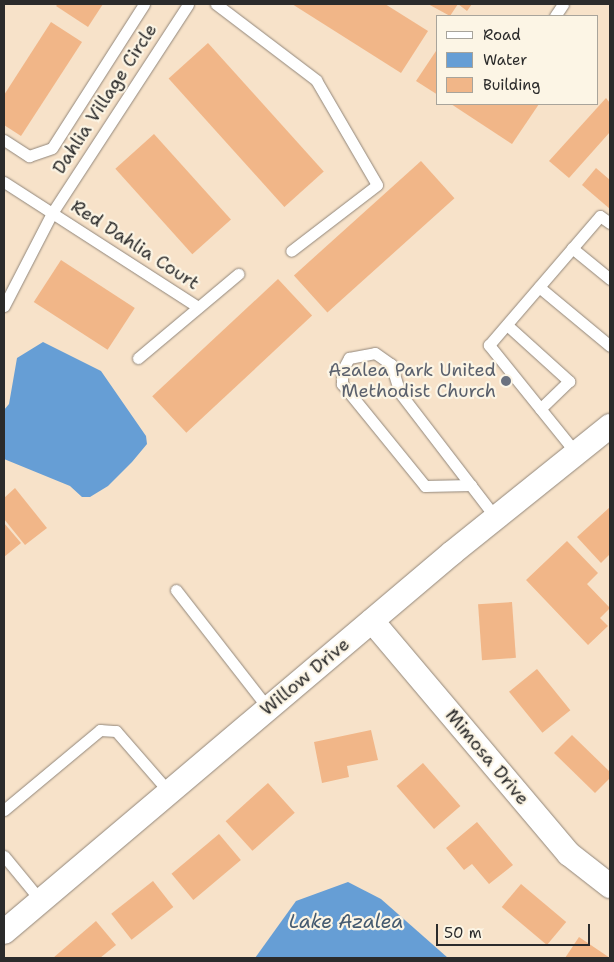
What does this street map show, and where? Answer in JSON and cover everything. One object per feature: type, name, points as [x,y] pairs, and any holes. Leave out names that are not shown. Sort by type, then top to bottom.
[{"type":"street","name":"Willow Drive","points":[[4,932],[372,621],[610,426]]},
{"type":"street","name":"Mimosa Drive","points":[[372,621],[569,854],[610,886]]},
{"type":"lane","name":"Dahlia Village Circle","points":[[4,140],[29,156],[52,148],[144,4]]},
{"type":"lane","name":"Dahlia Village Circle","points":[[4,306],[52,213],[188,4]]},
{"type":"lane","points":[[216,4],[316,80],[377,185],[291,251]]},
{"type":"lane","points":[[557,15],[563,4]]},
{"type":"lane","points":[[4,182],[52,213]]},
{"type":"lane","name":"Red Dahlia Court","points":[[52,213],[198,307]]},
{"type":"lane","points":[[576,453],[489,346],[600,216],[610,223]]},
{"type":"lane","points":[[572,248],[610,279]]},
{"type":"lane","points":[[138,358],[238,274]]},
{"type":"lane","points":[[539,287],[610,346]]},
{"type":"lane","points":[[508,325],[569,381],[540,408]]},
{"type":"lane","points":[[471,485],[425,486],[342,384],[342,371],[349,358],[375,353],[391,364],[400,393],[471,485],[496,518]]},
{"type":"lane","points":[[176,590],[268,708]]},
{"type":"lane","points":[[4,810],[100,730],[116,732],[169,792]]},
{"type":"lane","points":[[4,856],[41,901]]},
{"type":"water","points":[[43,342],[101,371],[146,436],[147,444],[132,462],[108,486],[90,497],[82,497],[70,486],[4,459],[4,410],[9,404],[17,358]]},
{"type":"water","name":"Lake Azalea","points":[[348,882],[381,899],[448,958],[255,958],[296,901]]},
{"type":"building","points":[[58,4],[103,4],[88,27],[56,6]]},
{"type":"building","points":[[292,4],[385,4],[428,31],[401,73]]},
{"type":"building","points":[[428,4],[458,4],[451,15]]},
{"type":"building","points":[[458,4],[472,4],[467,11]]},
{"type":"building","points":[[51,22],[82,42],[21,136],[4,125],[4,95]]},
{"type":"building","points":[[208,43],[324,172],[284,207],[169,78]]},
{"type":"building","points":[[436,51],[436,94],[416,81]]},
{"type":"building","points":[[606,98],[610,103],[610,132],[569,178],[549,161]]},
{"type":"building","points":[[453,105],[538,105],[512,144]]},
{"type":"building","points":[[154,134],[231,219],[192,254],[115,169]]},
{"type":"building","points":[[421,161],[454,198],[327,313],[294,275]]},
{"type":"building","points":[[596,168],[610,180],[610,209],[582,185]]},
{"type":"building","points":[[61,260],[135,308],[108,350],[34,302]]},
{"type":"building","points":[[278,279],[312,316],[186,433],[152,396]]},
{"type":"building","points":[[15,488],[47,528],[25,545],[4,519],[4,498]]},
{"type":"building","points":[[610,507],[610,554],[601,563],[577,537]]},
{"type":"building","points":[[4,523],[21,543],[4,557]]},
{"type":"building","points":[[567,541],[598,573],[587,584],[610,608],[600,618],[608,626],[588,645],[526,580]]},
{"type":"building","points":[[512,602],[516,658],[482,660],[478,604]]},
{"type":"building","points":[[537,669],[570,710],[542,733],[509,692]]},
{"type":"building","points":[[371,730],[378,760],[347,766],[349,777],[322,783],[314,742]]},
{"type":"building","points":[[572,735],[610,772],[610,778],[595,793],[554,753]]},
{"type":"building","points":[[423,763],[460,806],[434,829],[397,786]]},
{"type":"building","points":[[268,783],[295,813],[252,851],[226,821]]},
{"type":"building","points":[[477,822],[513,865],[489,884],[472,864],[464,870],[446,848]]},
{"type":"building","points":[[219,834],[241,860],[193,900],[172,874]]},
{"type":"building","points":[[153,881],[173,907],[132,940],[111,914]]},
{"type":"building","points":[[521,884],[566,922],[547,945],[502,907]]},
{"type":"building","points":[[96,921],[116,945],[100,958],[53,958]]},
{"type":"building","points":[[579,937],[610,958],[565,958]]},
{"type":"place","name":"Azalea Park United Methodist Church","points":[[506,381]]}]
